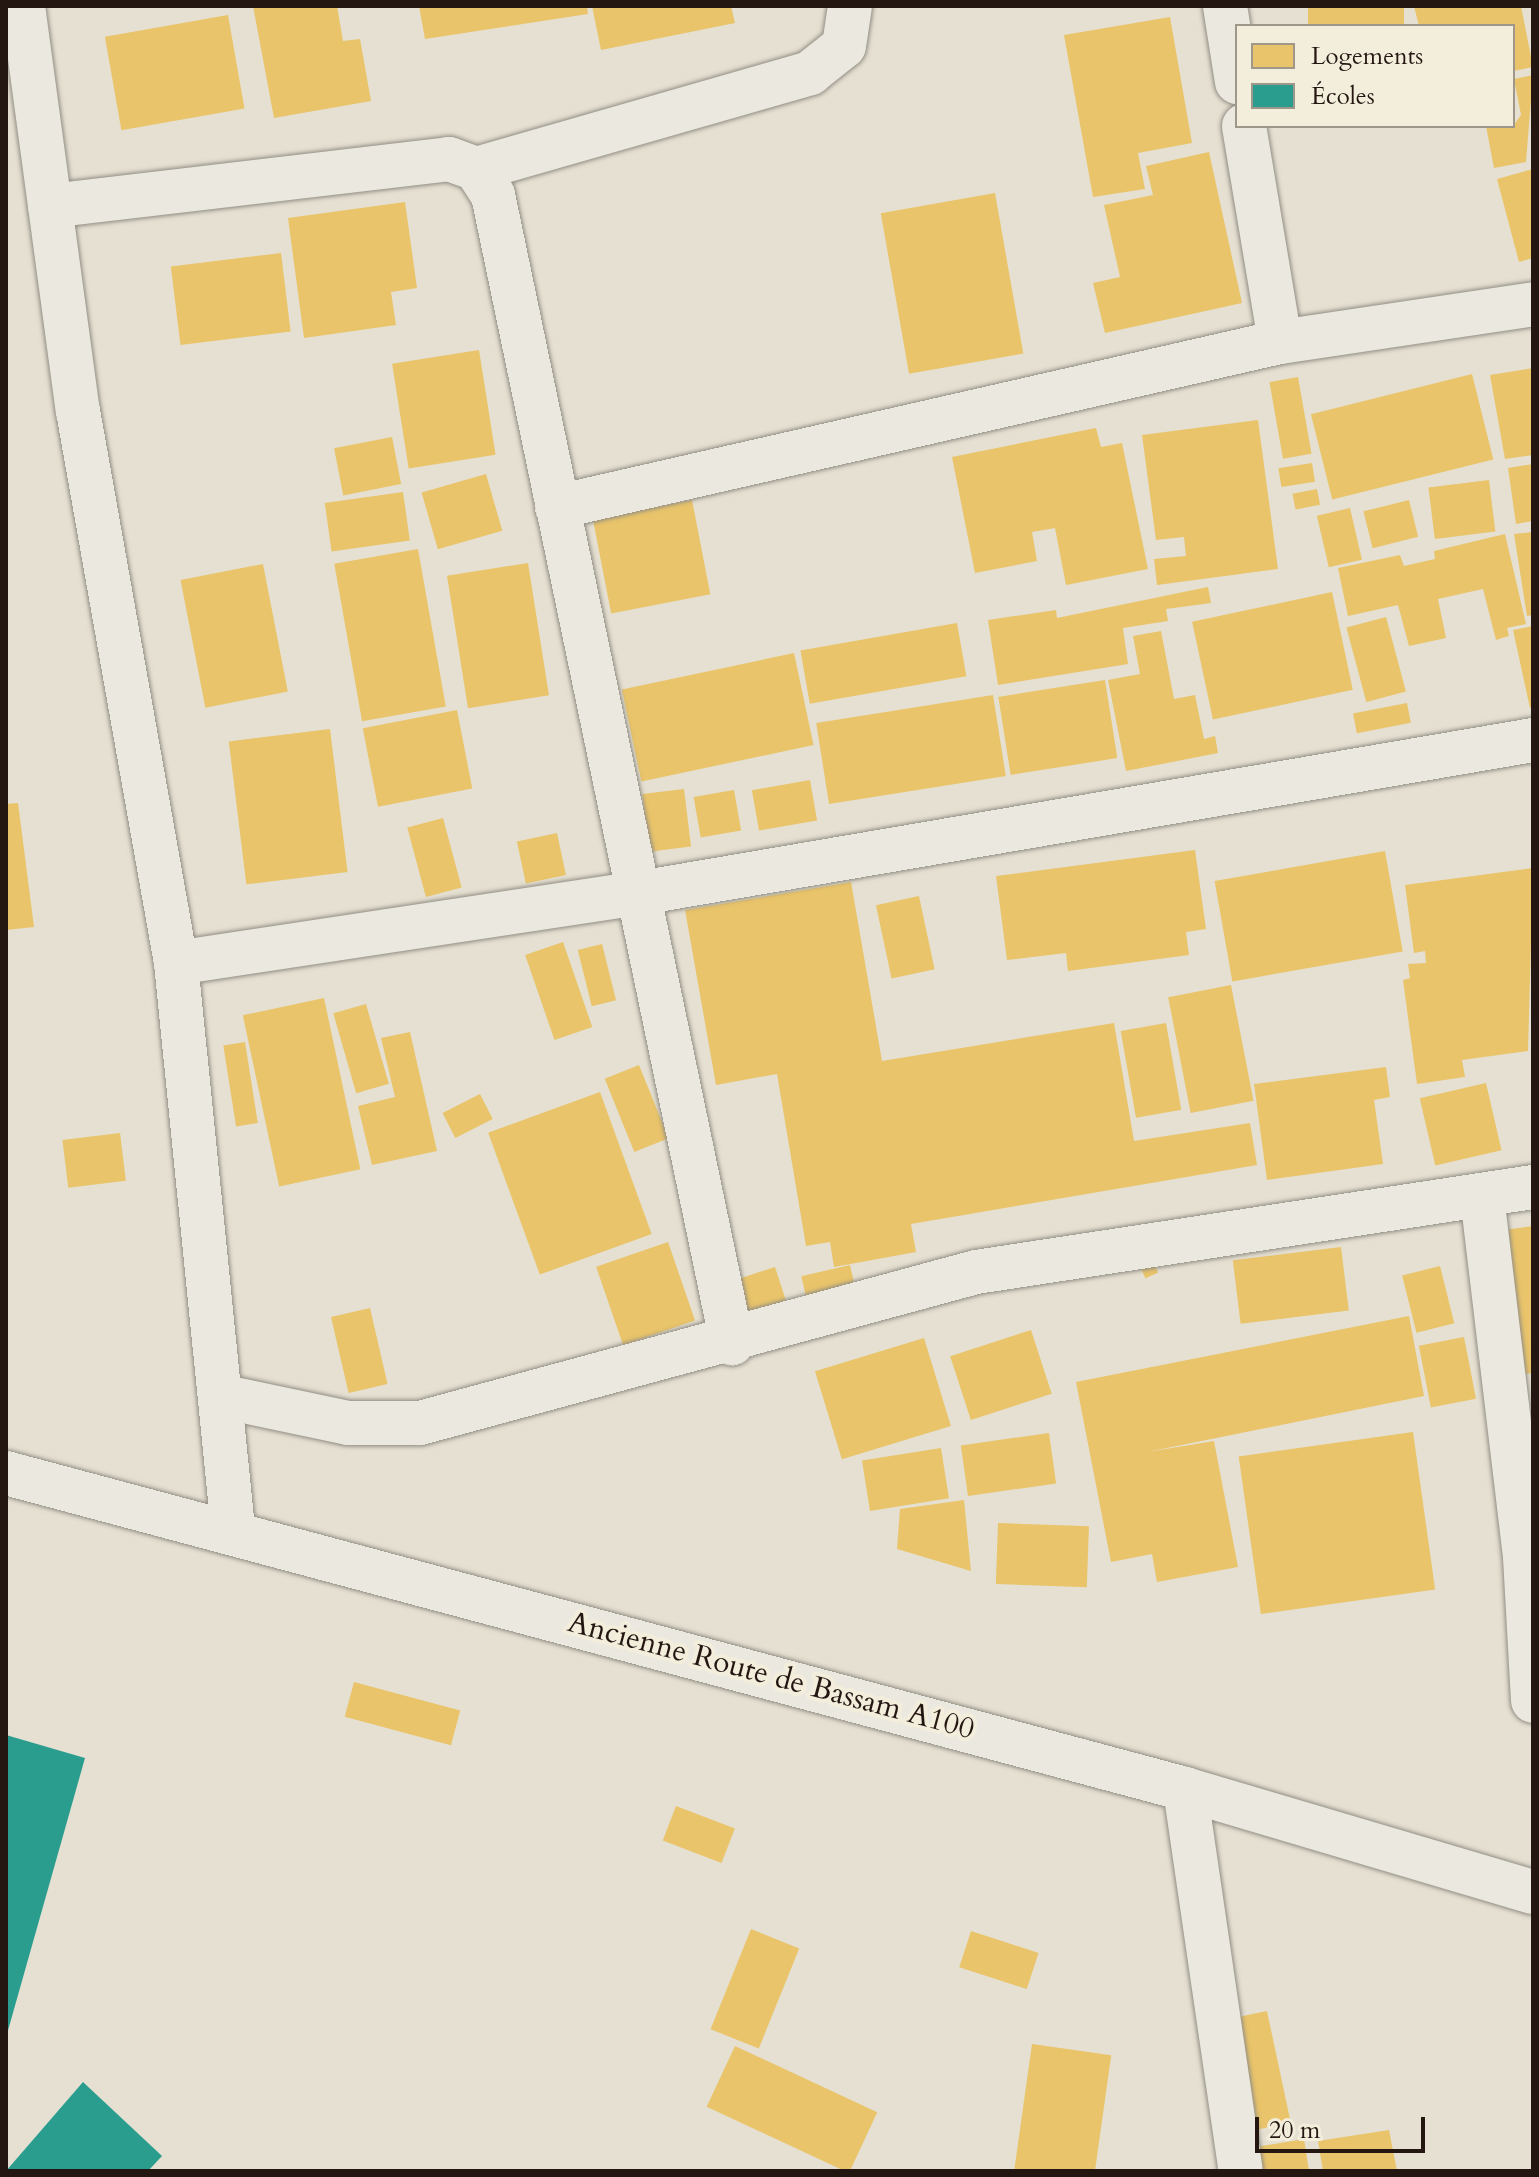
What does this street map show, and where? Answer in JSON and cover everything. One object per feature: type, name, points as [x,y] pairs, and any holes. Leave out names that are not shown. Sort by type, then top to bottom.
[{"type":"street","points":[[23,6],[78,411],[176,963],[233,1529]]},
{"type":"street","points":[[50,206],[449,159],[476,169],[810,73],[844,46],[850,6]]},
{"type":"street","points":[[1225,6],[1235,69]]},
{"type":"street","points":[[1244,128],[1280,342]]},
{"type":"street","points":[[476,169],[493,195],[634,894],[732,1343]]},
{"type":"street","points":[[557,507],[1280,342],[1533,304]]},
{"type":"street","points":[[176,963],[634,894],[1533,740]]},
{"type":"street","points":[[220,1396],[348,1423],[420,1423],[732,1343],[976,1272],[1533,1187]]},
{"type":"street","points":[[1482,1196],[1525,1557],[1533,1701]]},
{"type":"street","name":"Ancienne Route de Bassam A100","points":[[6,1473],[233,1529],[1185,1789],[1533,1892]]},
{"type":"street","points":[[1185,1789],[1241,2171]]},
{"type":"building: Logements","points":[[253,6],[337,6],[343,41],[360,39],[371,101],[274,118]]},
{"type":"building: Logements","points":[[419,6],[587,6],[588,14],[425,39]]},
{"type":"building: Logements","points":[[592,6],[731,6],[735,23],[601,50]]},
{"type":"building: Logements","points":[[1308,6],[1404,6],[1404,24],[1308,24]]},
{"type":"building: Logements","points":[[1414,6],[1521,6],[1533,67],[1515,71],[1515,24],[1418,24]]},
{"type":"building: Logements","points":[[228,15],[244,109],[121,130],[105,37]]},
{"type":"building: Logements","points":[[1170,17],[1192,143],[1138,153],[1145,189],[1093,197],[1064,35]]},
{"type":"building: Logements","points":[[1533,75],[1526,162],[1494,168],[1486,128],[1515,128],[1521,115],[1515,79]]},
{"type":"building: Logements","points":[[1209,152],[1242,303],[1105,333],[1093,283],[1120,277],[1104,205],[1153,195],[1146,166]]},
{"type":"building: Logements","points":[[1533,169],[1533,258],[1519,262],[1497,179]]},
{"type":"building: Logements","points":[[995,193],[1023,354],[909,374],[881,213]]},
{"type":"building: Logements","points":[[405,202],[417,288],[391,292],[396,325],[304,338],[288,218]]},
{"type":"building: Logements","points":[[281,253],[291,331],[180,345],[171,267]]},
{"type":"building: Logements","points":[[479,350],[496,455],[409,468],[392,364]]},
{"type":"building: Logements","points":[[1533,368],[1533,455],[1505,459],[1490,375]]},
{"type":"building: Logements","points":[[1472,374],[1493,459],[1332,500],[1311,414]]},
{"type":"building: Logements","points":[[1298,377],[1312,454],[1283,459],[1269,382]]},
{"type":"building: Logements","points":[[1258,420],[1278,569],[1157,585],[1154,559],[1186,556],[1184,537],[1156,540],[1142,435]]},
{"type":"building: Logements","points":[[1096,428],[1101,447],[1122,443],[1148,569],[1066,585],[1055,528],[1032,532],[1037,561],[975,573],[952,457]]},
{"type":"building: Logements","points":[[392,437],[401,484],[343,495],[334,448]]},
{"type":"building: Logements","points":[[1312,463],[1315,482],[1281,487],[1278,468]]},
{"type":"building: Logements","points":[[1533,464],[1533,521],[1516,524],[1508,468]]},
{"type":"building: Logements","points":[[486,474],[502,531],[438,549],[422,492]]},
{"type":"building: Logements","points":[[1489,480],[1495,532],[1435,539],[1428,487]]},
{"type":"building: Logements","points":[[1317,489],[1320,505],[1296,509],[1292,494]]},
{"type":"building: Logements","points":[[403,492],[410,541],[332,552],[325,503]]},
{"type":"building: Logements","points":[[692,500],[710,594],[611,614],[593,519]]},
{"type":"building: Logements","points":[[1409,500],[1418,537],[1373,548],[1363,511]]},
{"type":"building: Logements","points":[[1350,508],[1362,560],[1329,567],[1317,516]]},
{"type":"building: Logements","points":[[1533,532],[1533,615],[1527,616],[1514,534]]},
{"type":"building: Logements","points":[[1505,534],[1526,624],[1507,628],[1509,636],[1496,640],[1483,589],[1438,599],[1446,638],[1409,646],[1398,605],[1348,616],[1338,568],[1400,555],[1404,566],[1435,559],[1434,551]]},
{"type":"building: Logements","points":[[418,549],[446,707],[362,721],[334,564]]},
{"type":"building: Logements","points":[[528,563],[549,695],[468,708],[447,576]]},
{"type":"building: Logements","points":[[263,564],[288,692],[205,708],[181,580]]},
{"type":"building: Logements","points":[[1208,587],[1211,603],[1166,609],[1168,621],[1123,628],[1128,664],[998,685],[988,620],[1056,610],[1057,618]]},
{"type":"building: Logements","points":[[1332,592],[1353,690],[1213,720],[1192,622]]},
{"type":"building: Logements","points":[[1386,617],[1406,691],[1366,702],[1346,628]]},
{"type":"building: Logements","points":[[957,623],[966,676],[810,704],[800,651]]},
{"type":"building: Logements","points":[[1533,626],[1533,707],[1530,708],[1513,630]]},
{"type":"building: Logements","points":[[1161,631],[1174,699],[1195,695],[1204,739],[1215,736],[1218,753],[1126,771],[1108,680],[1140,674],[1133,636]]},
{"type":"building: Logements","points":[[794,653],[814,745],[641,782],[622,690]]},
{"type":"building: Logements","points":[[1105,680],[1117,758],[1011,775],[998,697]]},
{"type":"building: Logements","points":[[993,695],[1006,776],[829,804],[816,723]]},
{"type":"building: Logements","points":[[1407,703],[1411,723],[1357,733],[1353,713]]},
{"type":"building: Logements","points":[[457,710],[472,789],[378,807],[363,728]]},
{"type":"building: Logements","points":[[330,729],[348,872],[246,884],[229,741]]},
{"type":"building: Logements","points":[[810,780],[817,820],[759,831],[752,790]]},
{"type":"building: Logements","points":[[684,789],[691,847],[649,852],[642,794]]},
{"type":"building: Logements","points":[[734,790],[741,830],[701,837],[694,797]]},
{"type":"building: Logements","points":[[18,803],[34,927],[6,930],[6,804]]},
{"type":"building: Logements","points":[[443,818],[462,888],[426,897],[407,828]]},
{"type":"building: Logements","points":[[557,833],[566,875],[526,884],[517,842]]},
{"type":"building: Logements","points":[[1195,850],[1206,929],[1186,932],[1189,955],[1068,971],[1066,953],[1007,960],[996,876]]},
{"type":"building: Logements","points":[[1385,851],[1403,951],[1232,981],[1215,881]]},
{"type":"building: Logements","points":[[1533,868],[1528,1051],[1462,1060],[1465,1077],[1417,1084],[1403,980],[1410,978],[1408,964],[1426,963],[1425,951],[1414,953],[1405,885]]},
{"type":"building: Logements","points":[[851,882],[882,1061],[1114,1023],[1134,1141],[1250,1123],[1257,1165],[911,1224],[916,1252],[834,1267],[830,1242],[806,1246],[777,1074],[716,1085],[685,910]]},
{"type":"building: Logements","points":[[919,896],[935,969],[892,979],[876,905]]},
{"type":"building: Logements","points":[[563,942],[592,1027],[554,1040],[525,955]]},
{"type":"building: Logements","points":[[602,944],[616,1000],[592,1006],[578,950]]},
{"type":"building: Logements","points":[[1231,985],[1254,1101],[1191,1113],[1168,997]]},
{"type":"building: Logements","points":[[324,998],[360,1169],[279,1186],[243,1015]]},
{"type":"building: Logements","points":[[366,1004],[389,1084],[356,1093],[333,1013]]},
{"type":"building: Logements","points":[[1166,1023],[1181,1110],[1136,1118],[1121,1031]]},
{"type":"building: Logements","points":[[410,1032],[437,1151],[372,1165],[358,1106],[395,1097],[381,1038]]},
{"type":"building: Logements","points":[[245,1042],[258,1123],[236,1126],[223,1045]]},
{"type":"building: Logements","points":[[639,1065],[669,1138],[634,1152],[605,1079]]},
{"type":"building: Logements","points":[[1386,1067],[1390,1097],[1374,1100],[1383,1164],[1267,1180],[1254,1084]]},
{"type":"building: Logements","points":[[1486,1083],[1502,1150],[1435,1166],[1420,1098]]},
{"type":"building: Logements","points":[[600,1092],[652,1234],[540,1275],[488,1133]]},
{"type":"building: Logements","points":[[480,1094],[493,1119],[455,1138],[443,1113]]},
{"type":"building: Logements","points":[[120,1133],[126,1181],[68,1188],[62,1140]]},
{"type":"building: Logements","points":[[1533,1226],[1533,1373],[1518,1375],[1497,1231]]},
{"type":"building: Logements","points":[[668,1242],[695,1320],[623,1345],[596,1267]]},
{"type":"building: Logements","points":[[1341,1247],[1349,1311],[1241,1324],[1233,1260]]},
{"type":"building: Logements","points":[[1151,1257],[1158,1272],[1145,1278],[1138,1263]]},
{"type":"building: Logements","points":[[850,1265],[858,1299],[809,1310],[801,1276]]},
{"type":"building: Logements","points":[[1440,1266],[1454,1323],[1416,1333],[1402,1275]]},
{"type":"building: Logements","points":[[775,1267],[786,1300],[742,1315],[731,1281]]},
{"type":"building: Logements","points":[[370,1308],[388,1384],[349,1393],[331,1317]]},
{"type":"building: Logements","points":[[1409,1316],[1424,1396],[1147,1452],[1214,1441],[1238,1567],[1157,1582],[1152,1554],[1111,1562],[1076,1382]]},
{"type":"building: Logements","points":[[1031,1330],[1052,1394],[971,1420],[950,1356]]},
{"type":"building: Logements","points":[[1464,1337],[1476,1399],[1431,1408],[1419,1346]]},
{"type":"building: Logements","points":[[924,1338],[951,1426],[842,1459],[815,1371]]},
{"type":"building: Logements","points":[[1413,1432],[1435,1589],[1261,1614],[1239,1456]]},
{"type":"building: Logements","points":[[1049,1433],[1056,1484],[968,1496],[961,1445]]},
{"type":"building: Logements","points":[[941,1448],[949,1498],[870,1511],[862,1461]]},
{"type":"building: Logements","points":[[964,1500],[971,1571],[897,1549],[900,1509]]},
{"type":"building: Logements","points":[[998,1523],[1089,1526],[1087,1587],[996,1584]]},
{"type":"building: Logements","points":[[354,1682],[460,1710],[451,1745],[345,1717]]},
{"type":"building: Logements","points":[[676,1806],[735,1829],[722,1863],[663,1841]]},
{"type":"building: Logements","points":[[751,1929],[799,1948],[759,2049],[711,2029]]},
{"type":"building: Logements","points":[[971,1931],[1039,1953],[1027,1989],[959,1967]]},
{"type":"building: Logements","points":[[1267,2011],[1291,2123],[1253,2131],[1229,2019]]},
{"type":"building: Logements","points":[[1032,2044],[1111,2055],[1095,2171],[1014,2171]]},
{"type":"building: Logements","points":[[735,2046],[877,2112],[850,2171],[845,2171],[707,2107]]},
{"type":"building: Logements","points":[[1389,2130],[1397,2171],[1323,2171],[1318,2141]]},
{"type":"building: Logements","points":[[1304,2139],[1309,2171],[1248,2171],[1244,2149]]},
{"type":"building: Écoles","points":[[6,1735],[85,1758],[7,2034],[6,2033]]},
{"type":"building: Écoles","points":[[83,2082],[162,2156],[148,2171],[6,2171]]}]
